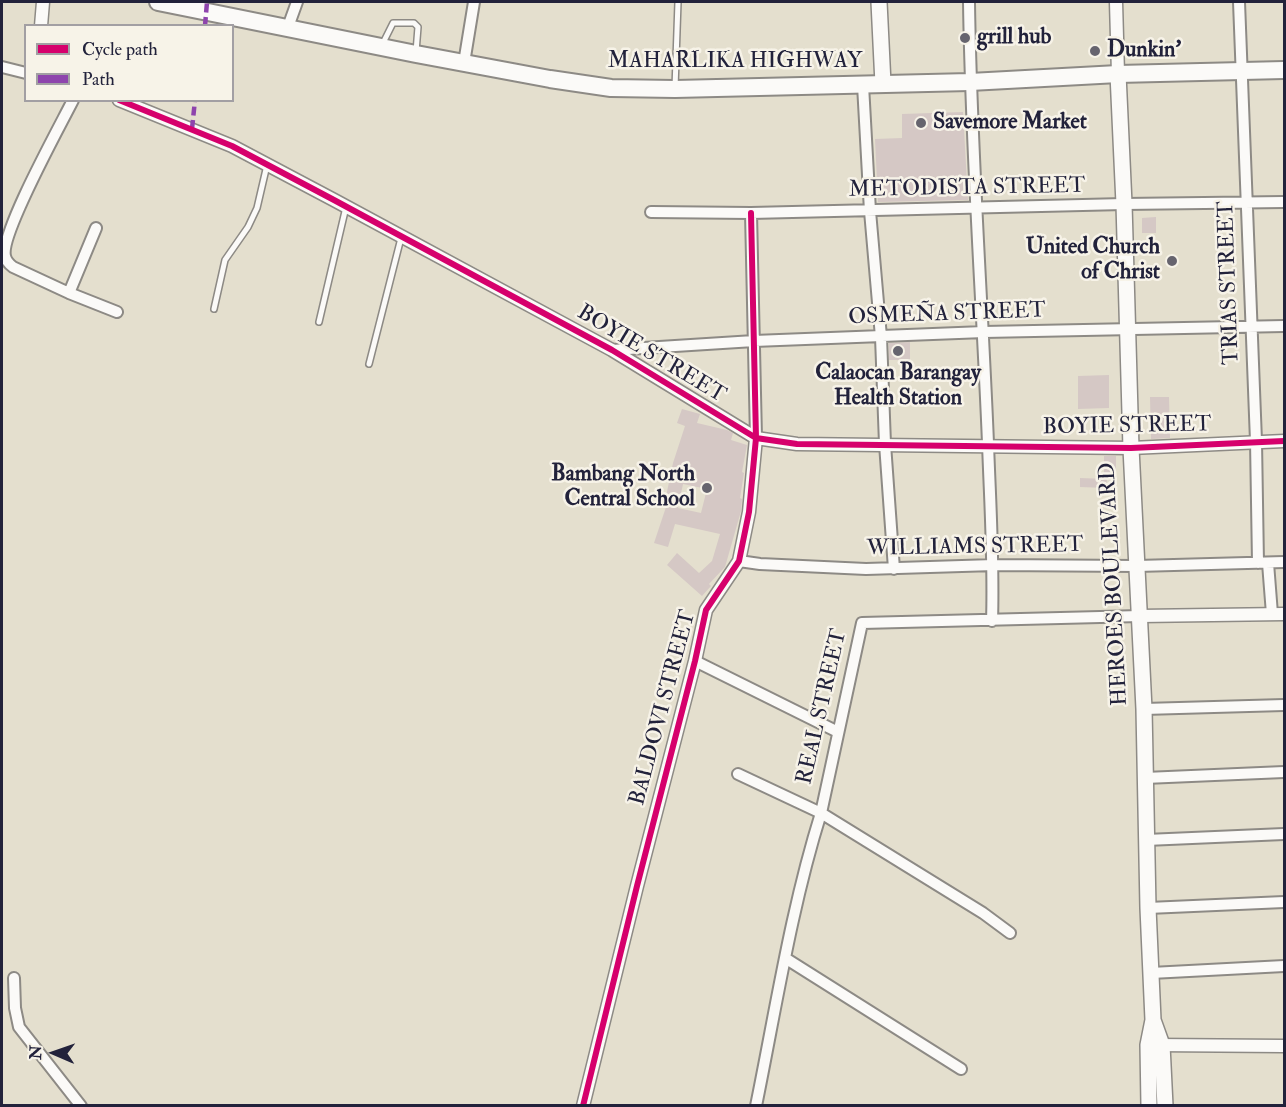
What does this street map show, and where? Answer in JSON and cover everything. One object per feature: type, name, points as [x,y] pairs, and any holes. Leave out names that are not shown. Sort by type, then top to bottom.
[{"type":"main road","name":"MAHARLIKA HIGHWAY","points":[[159,2],[416,54],[611,88],[863,85],[1118,74],[1284,70]]},
{"type":"main road","points":[[879,2],[883,84]]},
{"type":"main road","name":"HEROES BOULEVARD","points":[[1118,74],[1131,448],[1144,709],[1153,1020],[1165,1106]]},
{"type":"main road","name":"HEROES BOULEVARD","points":[[1149,1106],[1155,1045]]},
{"type":"street","points":[[41,24],[43,2]]},
{"type":"street","points":[[288,27],[297,2]]},
{"type":"street","points":[[464,63],[474,2]]},
{"type":"street","points":[[969,2],[970,82],[994,566],[992,621]]},
{"type":"street","points":[[1116,2],[1118,74]]},
{"type":"street","name":"TRIAS STREET","points":[[1239,2],[1251,327],[1263,563],[1278,614]]},
{"type":"street","points":[[2,67],[24,72]]},
{"type":"street","points":[[863,85],[870,211],[881,337],[885,444],[894,569]]},
{"type":"street","points":[[72,102],[26,193],[5,246],[4,256],[13,267],[117,312]]},
{"type":"street","name":"BOYIE STREET","points":[[123,102],[232,146],[612,350],[756,438],[797,444],[1131,448],[1284,441]]},
{"type":"street","name":"METODISTA STREET","points":[[651,212],[751,213],[1284,202]]},
{"type":"street","name":"BALDOVI STREET","points":[[584,1106],[706,610],[739,561],[749,512],[756,438],[751,213]]},
{"type":"street","points":[[69,293],[96,228]]},
{"type":"street","name":"OSMEÑA STREET","points":[[612,350],[754,341],[984,332],[1284,326]]},
{"type":"street","name":"WILLIAMS STREET","points":[[739,561],[760,564],[894,569],[1284,562]]},
{"type":"street","name":"REAL STREET","points":[[756,1106],[785,958],[862,623],[1278,614]]},
{"type":"street","points":[[695,661],[838,732]]},
{"type":"street","points":[[1144,709],[1284,705]]},
{"type":"street","points":[[1145,778],[1284,772]]},
{"type":"street","points":[[738,774],[820,813],[983,913],[1010,933]]},
{"type":"street","points":[[1146,840],[1284,834]]},
{"type":"street","points":[[1148,908],[1284,902]]},
{"type":"street","points":[[785,958],[961,1069]]},
{"type":"street","points":[[1151,973],[1284,966]]},
{"type":"street","points":[[15,978],[15,1008],[19,1027],[81,1106]]},
{"type":"street","points":[[1155,1045],[1284,1046]]},
{"type":"lane","points":[[675,89],[678,2]]},
{"type":"lane","points":[[382,46],[393,23],[414,22],[418,27],[416,54]]},
{"type":"lane","points":[[214,309],[225,260],[248,227],[257,208],[267,165]]},
{"type":"lane","points":[[319,322],[346,207]]},
{"type":"lane","points":[[369,364],[401,236]]},
{"type":"building","points":[[963,112],[968,200],[878,202],[875,139],[902,138],[902,114]]},
{"type":"building","points":[[1156,217],[1156,233],[1142,233],[1142,218]]},
{"type":"building","name":"Calaocan Barangay Health Station","points":[[910,342],[910,360],[889,360],[889,343]]},
{"type":"building","points":[[1109,375],[1109,408],[1078,409],[1078,376]]},
{"type":"building","points":[[1150,397],[1169,397],[1170,438],[1151,439]]},
{"type":"building","name":"Bambang North Central School","points":[[682,409],[700,414],[697,423],[727,430],[733,433],[731,440],[747,445],[742,472],[744,473],[740,498],[742,499],[741,511],[725,567],[709,584],[711,586],[702,596],[667,565],[677,553],[699,573],[712,561],[720,534],[675,524],[668,547],[654,543],[666,507],[664,506],[673,463],[685,426],[677,423]],"holes":[[[683,484],[707,489],[701,513],[678,508]]]},
{"type":"building","points":[[1104,456],[1116,456],[1116,477],[1104,477]]},
{"type":"building","points":[[1080,478],[1107,479],[1106,488],[1080,487]]},
{"type":"marked path","points":[[205,24],[207,2]]},
{"type":"marked path","points":[[192,129],[195,102]]},
{"type":"cycle path","points":[[124,102],[232,146],[334,200],[612,350],[756,438],[797,444],[1131,448],[1284,441]]},
{"type":"cycle path","points":[[583,1106],[706,610],[739,561],[749,512],[756,438],[751,213]]},
{"type":"place","name":"grill hub","points":[[965,38]]},
{"type":"place","name":"Dunkin'","points":[[1095,51]]},
{"type":"place","name":"Savemore Market","points":[[921,123]]},
{"type":"place","name":"United Church of Christ","points":[[1172,261]]},
{"type":"place","name":"Calaocan Barangay Health Station","points":[[898,351]]},
{"type":"place","name":"Bambang North Central School","points":[[707,488]]}]
